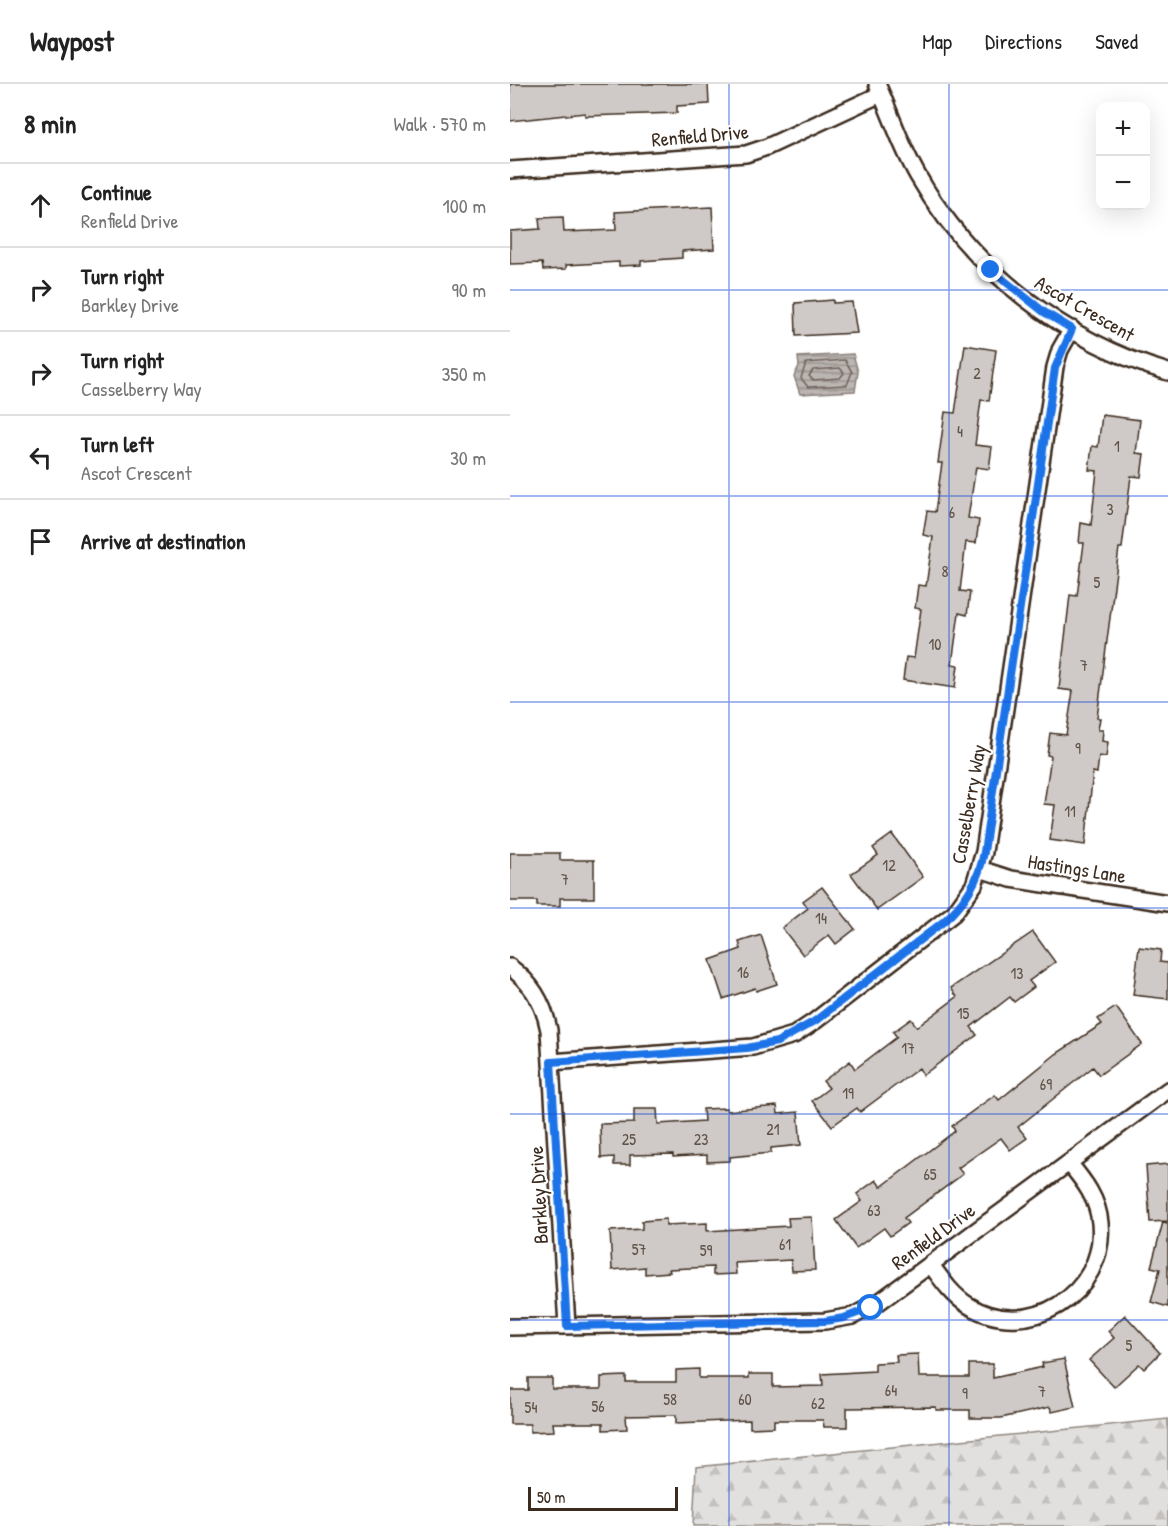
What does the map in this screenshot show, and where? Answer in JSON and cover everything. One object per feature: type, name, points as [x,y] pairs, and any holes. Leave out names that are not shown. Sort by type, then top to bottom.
[{"type":"street","name":"Renfield Drive","points":[[510,170],[746,154],[767,147],[879,89]]},
{"type":"street","name":"Ascot Crescent","points":[[879,89],[917,175],[949,223],[969,247],[1008,284],[1044,312],[1128,357],[1168,372]]},
{"type":"street","name":"Casselberry Way","points":[[551,1062],[747,1048],[789,1037],[815,1021],[948,918],[967,897],[980,869],[1055,368],[1072,329]]},
{"type":"street","name":"Hastings Lane","points":[[980,869],[1013,880],[1168,903]]},
{"type":"street","name":"Barkley Drive","points":[[510,967],[530,986],[543,1006],[549,1030],[567,1326]]},
{"type":"street","name":"Renfield Drive","points":[[510,1327],[835,1320],[871,1308],[1168,1090]]},
{"type":"street","points":[[931,1265],[959,1299],[989,1315],[1006,1318],[1031,1317],[1055,1308],[1069,1299],[1090,1273],[1099,1249],[1100,1233],[1094,1199],[1070,1162]]},
{"type":"green space","points":[[1168,1419],[1168,1526],[693,1526],[696,1467]]},
{"type":"water","points":[[853,354],[858,372],[855,391],[800,394],[794,376],[799,366],[798,357]]},
{"type":"building","points":[[510,84],[708,84],[709,104],[677,106],[677,113],[585,116],[585,113],[510,121]]},
{"type":"building","points":[[712,207],[714,249],[682,251],[682,258],[641,261],[641,265],[619,266],[619,262],[566,265],[566,269],[543,270],[542,263],[510,264],[510,231],[540,229],[539,218],[563,217],[564,232],[616,230],[615,212]]},
{"type":"building","points":[[833,300],[833,303],[852,302],[857,333],[796,336],[795,303]]},
{"type":"building","points":[[965,345],[996,350],[989,401],[981,400],[975,445],[992,447],[989,469],[976,467],[968,518],[979,520],[976,543],[966,542],[960,591],[970,592],[967,615],[959,613],[952,664],[958,665],[955,688],[903,680],[906,657],[914,658],[921,609],[915,608],[918,585],[926,586],[933,537],[923,535],[927,511],[935,512],[942,463],[938,463],[945,412],[955,413]]},
{"type":"building","points":[[1102,415],[1140,420],[1136,453],[1144,454],[1141,477],[1131,476],[1122,548],[1119,548],[1097,718],[1100,718],[1098,730],[1103,730],[1102,741],[1108,742],[1106,757],[1099,756],[1097,773],[1093,772],[1085,845],[1050,840],[1055,805],[1044,804],[1051,756],[1047,755],[1050,733],[1066,735],[1073,691],[1059,689],[1070,595],[1077,596],[1084,543],[1079,543],[1081,523],[1091,525],[1097,471],[1089,470],[1092,446],[1098,447]]},
{"type":"building","points":[[892,834],[923,877],[877,910],[851,874],[878,855],[873,848]]},
{"type":"building","points":[[510,853],[560,853],[560,860],[594,860],[594,898],[560,898],[560,906],[537,906],[537,901],[510,901]]},
{"type":"building","points":[[822,887],[855,929],[836,944],[829,935],[803,955],[782,928],[808,908],[803,901]]},
{"type":"building","points":[[1033,932],[1055,962],[1029,981],[1034,987],[1014,1002],[1010,997],[971,1027],[977,1035],[923,1075],[919,1068],[860,1112],[857,1108],[832,1126],[812,1101],[829,1088],[823,1081],[850,1061],[855,1069],[897,1037],[893,1032],[911,1019],[917,1027],[957,997],[951,988]]},
{"type":"building","points":[[761,935],[777,984],[756,991],[755,988],[723,999],[710,960],[741,949],[739,942]]},
{"type":"building","points":[[1139,947],[1161,950],[1160,962],[1168,963],[1168,999],[1133,995]]},
{"type":"building","points":[[1116,1007],[1142,1044],[1099,1075],[1093,1067],[1018,1127],[1027,1138],[1010,1150],[1001,1138],[958,1168],[963,1174],[904,1218],[908,1223],[890,1236],[884,1228],[856,1248],[836,1220],[862,1201],[857,1194],[876,1180],[881,1187],[955,1131],[952,1126],[995,1095],[999,1100],[1056,1054],[1102,1024],[1098,1019]]},
{"type":"building","points":[[777,1106],[778,1114],[798,1112],[801,1145],[771,1148],[771,1153],[730,1157],[730,1161],[707,1162],[707,1155],[673,1157],[673,1154],[630,1155],[630,1165],[614,1165],[614,1157],[601,1158],[600,1124],[634,1123],[634,1109],[657,1109],[658,1124],[704,1121],[703,1109],[727,1108],[727,1111]]},
{"type":"building","points":[[1168,1164],[1168,1221],[1150,1222],[1146,1166]]},
{"type":"building","points":[[812,1217],[815,1270],[792,1271],[791,1260],[735,1263],[736,1274],[713,1275],[713,1267],[669,1269],[670,1272],[645,1274],[645,1267],[612,1270],[610,1231],[642,1229],[642,1221],[666,1219],[666,1225],[707,1223],[707,1231],[789,1226],[788,1218]]},
{"type":"building","points":[[1163,1222],[1168,1223],[1168,1307],[1151,1302],[1160,1269],[1151,1267]]},
{"type":"building","points":[[1125,1315],[1160,1353],[1144,1369],[1139,1364],[1114,1387],[1089,1360],[1114,1338],[1108,1331]]},
{"type":"building","points":[[918,1354],[919,1377],[969,1377],[969,1364],[993,1364],[993,1378],[1043,1367],[1042,1363],[1064,1359],[1075,1407],[1052,1412],[1050,1407],[1001,1418],[970,1418],[970,1410],[936,1410],[936,1407],[847,1408],[847,1427],[824,1427],[823,1420],[774,1420],[774,1427],[750,1428],[750,1420],[676,1423],[676,1415],[626,1416],[627,1429],[603,1430],[603,1423],[553,1423],[554,1431],[530,1432],[530,1424],[510,1424],[510,1390],[528,1390],[528,1378],[552,1378],[552,1389],[601,1389],[601,1377],[626,1376],[626,1382],[676,1382],[676,1370],[699,1369],[699,1378],[749,1378],[749,1374],[773,1374],[773,1387],[823,1386],[822,1374],[875,1371],[875,1363],[897,1362],[896,1355]]},
{"type":"route","points":[[871,1308],[844,1318],[825,1321],[567,1326],[551,1062],[747,1048],[789,1037],[815,1021],[943,922],[958,908],[974,885],[984,852],[1055,368],[1060,350],[1072,329],[1044,312],[991,270]]}]
